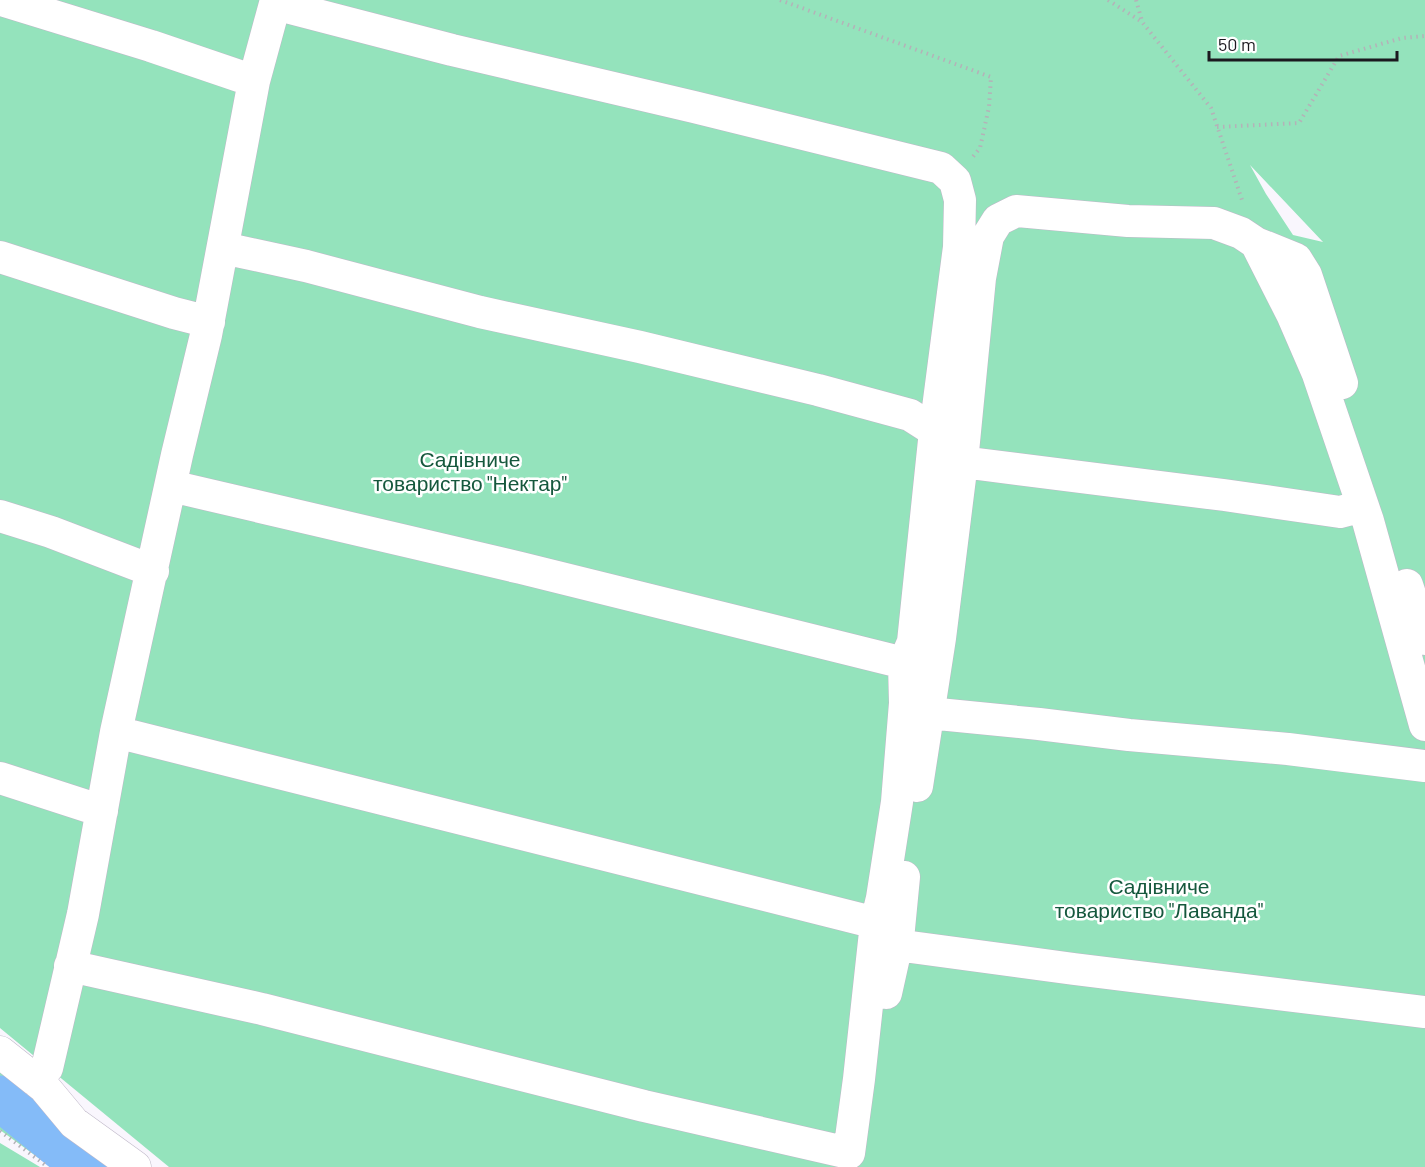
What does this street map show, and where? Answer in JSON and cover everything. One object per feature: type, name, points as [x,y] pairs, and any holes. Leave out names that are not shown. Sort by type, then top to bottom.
[{"type":"street","points":[[2,0],[151,46],[254,81]]},
{"type":"street","points":[[35,1080],[47,1068],[70,966],[83,914],[116,732],[209,322],[254,81],[275,2],[452,50],[874,150],[941,168],[955,181],[960,200],[959,246],[935,431],[913,642],[904,663],[905,703],[897,802],[882,898],[886,934],[885,999],[854,1162],[262,1009],[70,966]]},
{"type":"street","points":[[886,934],[903,881],[909,853],[962,462],[980,278],[988,236],[998,220],[1016,211],[1128,221],[1214,223],[1296,259],[1306,275],[1418,644],[1425,725]]},
{"type":"street","points":[[1256,243],[1268,262],[1318,374],[1363,506],[1418,644]]},
{"type":"street","points":[[223,249],[306,266],[480,312],[640,346],[818,390],[910,415],[935,431]]},
{"type":"street","points":[[0,257],[209,322]]},
{"type":"street","points":[[962,462],[1340,512],[1363,506]]},
{"type":"street","points":[[171,486],[521,568],[904,663]]},
{"type":"street","points":[[0,516],[51,532],[153,571]]},
{"type":"street","points":[[928,713],[1129,735],[1288,749],[1425,766]]},
{"type":"street","points":[[116,732],[886,934],[1085,971],[1425,1012]]},
{"type":"street","points":[[0,778],[102,811]]},
{"type":"street","points":[[0,1052],[44,1087],[74,1123],[135,1167]]},
{"type":"path","points":[[780,0],[991,77],[989,107],[980,148],[968,163],[949,175]]},
{"type":"path","points":[[1108,0],[1142,22],[1211,108],[1229,163]]},
{"type":"path","points":[[1136,0],[1142,22]]},
{"type":"path","points":[[1217,127],[1299,123],[1339,56],[1402,38],[1425,36]]},
{"type":"path","points":[[0,1131],[48,1167]]},
{"type":"green space","name":"Садівниче товариство \"Нектар\"","points":[[0,0],[1425,0],[1425,1167],[169,1167],[0,1028]],"holes":[[[1250,165],[1323,242],[1293,235]]]},
{"type":"green space","points":[[0,1070],[119,1167],[51,1167],[0,1130]]},
{"type":"green space","points":[[0,1143],[40,1167],[0,1167]]},
{"type":"waterway","points":[[0,1098],[85,1167]]},
{"type":"park label","name":"Садівниче товариство \"Лаванда\"","points":[[1159,897]]}]
